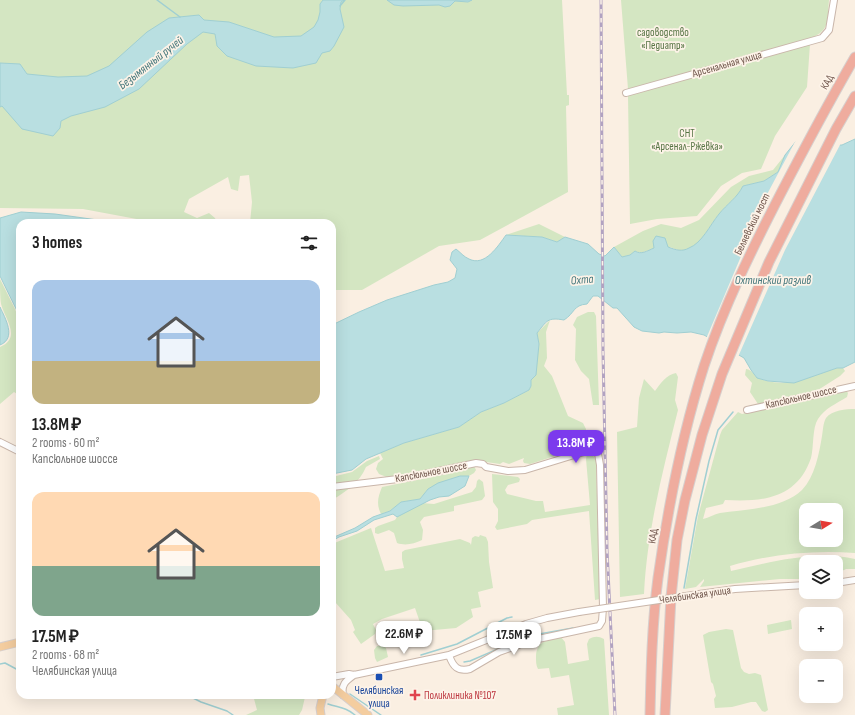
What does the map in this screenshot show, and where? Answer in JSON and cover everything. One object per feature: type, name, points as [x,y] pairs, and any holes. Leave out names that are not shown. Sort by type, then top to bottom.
[{"type":"highway","name":"КАД","points":[[819,120],[855,58]]},
{"type":"highway","points":[[665,715],[671,597],[677,540],[685,500],[702,435],[722,374],[769,262],[836,129],[855,96]]},
{"type":"highway","name":"Беляевский мост","points":[[704,366],[729,302],[758,236],[819,120]]},
{"type":"highway","name":"КАД","points":[[650,715],[652,659],[658,579],[673,489],[686,432],[704,366]]},
{"type":"main road","points":[[0,647],[16,643]]},
{"type":"main road","points":[[336,689],[368,715]]},
{"type":"main road","points":[[321,715],[322,699]]},
{"type":"street","name":"Арсенальная улица","points":[[626,93],[822,38],[827,33],[831,25],[834,0]]},
{"type":"street","name":"Капсюльное шоссе","points":[[747,410],[855,386]]},
{"type":"street","points":[[0,442],[16,450]]},
{"type":"street","name":"Капсюльное шоссе","points":[[336,487],[406,478],[476,463],[483,464],[486,467],[508,471],[525,470],[597,448],[600,465],[604,608],[602,620],[599,626],[529,641],[499,652],[465,670],[457,668],[451,661],[449,655]]},
{"type":"street","points":[[843,582],[855,580]]},
{"type":"street","name":"Челябинская улица","points":[[336,676],[349,674],[354,675],[449,655],[526,624],[547,618],[735,589],[799,585]]},
{"type":"street","points":[[343,695],[343,685],[345,681],[354,675]]},
{"type":"green space","points":[[0,0],[562,0],[567,95],[569,95],[569,105],[566,106],[568,192],[480,240],[439,246],[362,290],[336,290],[336,219],[250,219],[252,202],[249,175],[240,176],[238,191],[231,189],[228,177],[189,199],[184,212],[197,218],[209,213],[215,219],[137,219],[83,209],[0,208]]},
{"type":"green space","name":"садоводство «Педиатр»","points":[[621,0],[829,0],[827,23],[822,31],[811,38],[628,89]]},
{"type":"green space","name":"СНТ «Арсенал-Ржевка»","points":[[810,44],[807,87],[775,136],[761,169],[742,173],[721,186],[697,216],[657,219],[630,224],[628,96]]},
{"type":"green space","points":[[785,155],[778,172],[764,181],[743,186],[719,214],[698,243],[689,249],[683,251],[668,247],[656,248],[643,252],[635,251],[630,255],[622,257],[614,247],[643,231],[661,224],[681,228],[699,220],[731,187],[749,176],[773,170]]},
{"type":"green space","points":[[539,224],[565,237],[557,242],[542,237],[506,235]]},
{"type":"green space","points":[[0,279],[16,312],[16,393],[14,392],[0,404],[0,347],[7,343],[10,339],[11,333],[1,304]]},
{"type":"green space","points":[[588,312],[594,312],[596,316],[599,405],[593,405],[589,379],[581,371],[575,360],[576,329],[573,325],[577,317]]},
{"type":"green space","points":[[550,320],[546,332],[547,358],[544,366],[552,376],[568,416],[583,423],[586,429],[585,437],[590,439],[590,443],[587,446],[530,464],[524,463],[524,458],[509,464],[503,462],[500,464],[470,461],[389,478],[379,474],[376,469],[378,463],[383,459],[380,453],[404,443],[459,427],[481,412],[504,403],[529,390],[539,345],[537,333]]},
{"type":"green space","points":[[837,368],[843,368],[845,371],[840,376],[818,390],[758,404],[750,392],[752,383],[745,375],[746,369],[750,370],[760,379],[785,382],[803,379]]},
{"type":"green space","points":[[676,373],[678,377],[675,400],[678,410],[661,478],[652,524],[648,547],[644,594],[620,597],[617,432],[637,427],[639,398],[644,379],[655,391],[667,377]]},
{"type":"green space","points":[[845,389],[848,393],[847,397],[827,409],[818,419],[814,432],[811,458],[805,472],[797,482],[787,490],[777,495],[765,498],[752,500],[725,500],[723,504],[706,508],[703,519],[720,513],[774,505],[794,496],[802,490],[813,472],[818,457],[826,418],[835,412],[855,409],[855,553],[823,552],[760,558],[730,566],[731,571],[799,557],[799,579],[780,579],[700,587],[704,579],[696,587],[685,589],[698,516],[720,435],[722,430],[738,412],[742,414]]},
{"type":"green space","points":[[587,454],[593,455],[596,461],[600,599],[595,600],[589,511],[532,520],[527,524],[497,530],[495,527],[498,521],[498,509],[493,502],[492,474],[518,477],[520,479],[519,482],[508,485],[505,490],[507,494],[536,501],[543,501],[545,512],[590,505],[586,459]]},
{"type":"green space","points":[[379,456],[380,459],[366,467],[360,478],[336,497],[336,476],[352,472],[367,461]]},
{"type":"green space","points":[[474,466],[476,470],[469,476],[460,476],[428,489],[420,499],[401,502],[390,511],[381,514],[378,507],[378,500],[382,487],[452,473]]},
{"type":"green space","points":[[479,479],[483,482],[485,496],[482,500],[454,506],[454,511],[424,517],[420,522],[423,530],[422,540],[416,543],[400,544],[397,543],[394,533],[389,530],[378,534],[375,533],[375,528],[378,526],[395,520],[397,517],[422,503],[434,504],[472,492]]},
{"type":"green space","points":[[371,528],[385,571],[404,568],[402,552],[405,550],[460,539],[470,543],[471,545],[472,538],[475,536],[479,537],[480,535],[486,537],[488,542],[493,588],[478,592],[481,607],[471,609],[473,617],[456,628],[423,631],[415,608],[382,619],[373,624],[376,630],[375,634],[361,644],[353,632],[355,630],[351,620],[336,603],[336,542]]},
{"type":"green space","points":[[843,557],[855,559],[855,569],[843,570]]},
{"type":"green space","points":[[791,620],[792,629],[768,634],[767,625]]},
{"type":"green space","points":[[726,629],[733,630],[741,668],[744,672],[761,675],[768,710],[765,712],[762,711],[756,702],[732,707],[715,708],[714,699],[716,696],[713,684],[711,682],[703,635],[709,632]]},
{"type":"green space","points":[[560,636],[565,642],[568,664],[589,660],[587,644],[589,639],[593,637],[600,637],[604,639],[609,715],[558,715],[557,708],[574,705],[569,675],[551,678],[549,668],[538,669],[536,663],[536,652],[543,642]]},
{"type":"green space","points":[[377,646],[383,646],[386,648],[388,657],[377,662],[374,650]]},
{"type":"green space","points":[[254,699],[305,699],[299,715],[246,715],[257,710]]},
{"type":"water","points":[[323,0],[344,0],[341,2],[340,9],[344,27],[334,46],[330,51],[322,53],[316,63],[293,68],[256,66],[227,56],[217,46],[215,34],[203,32],[187,44],[139,89],[105,107],[71,116],[61,121],[60,128],[53,136],[22,129],[2,106],[0,107],[0,63],[20,64],[27,74],[58,77],[87,76],[109,66],[147,32],[169,18],[199,15],[204,20],[229,22],[274,37],[301,36],[314,27],[318,20],[320,4]]},
{"type":"water","points":[[387,0],[472,0],[468,2],[455,1],[450,6],[445,7],[439,5],[394,5]]},
{"type":"water","name":"Охтинский разлив","points":[[855,139],[855,362],[843,368],[837,368],[794,383],[768,381],[757,378],[744,358],[704,335],[691,332],[659,333],[642,331],[634,327],[617,308],[613,308],[598,296],[593,296],[587,304],[576,308],[564,320],[554,319],[548,321],[537,333],[539,344],[536,375],[531,380],[529,390],[504,403],[481,412],[459,427],[404,443],[366,459],[352,470],[336,473],[336,323],[387,300],[448,282],[455,278],[457,269],[450,260],[452,252],[456,249],[469,259],[475,261],[480,260],[486,258],[499,245],[506,235],[542,237],[557,242],[565,237],[588,244],[599,254],[605,256],[614,247],[622,257],[630,255],[635,251],[642,253],[654,248],[653,241],[656,236],[665,238],[668,247],[684,250],[694,246],[702,238],[719,214],[743,186],[764,181],[778,172],[785,155],[797,140],[828,145],[842,145]]},
{"type":"water","points":[[21,212],[55,214],[91,219],[16,219],[16,309],[0,276],[0,218]]},
{"type":"water","points":[[0,307],[7,322],[9,333],[5,342],[0,345]]},
{"type":"water","points":[[460,476],[469,476],[465,486],[449,496],[430,500],[397,517],[393,514],[374,520],[357,531],[336,539],[336,536],[355,528],[373,517],[390,511],[401,502],[420,499],[428,489],[438,483]]},
{"type":"pier","points":[[817,136],[829,143],[841,143],[785,250],[738,357],[706,339],[750,235],[747,232],[797,138]]},
{"type":"waterway","points":[[157,0],[180,17]]},
{"type":"waterway","name":"Безымянный ручей","points":[[340,6],[345,0]]},
{"type":"waterway","points":[[684,588],[696,519],[709,461],[718,430],[733,412]]},
{"type":"waterway","points":[[421,655],[457,644],[507,618],[512,617]]},
{"type":"waterway","points":[[464,662],[470,661],[528,636],[573,628]]},
{"type":"waterway","points":[[0,664],[5,663],[16,669]]},
{"type":"waterway","points":[[350,694],[381,715]]},
{"type":"waterway","points":[[195,699],[227,711],[233,715]]},
{"type":"waterway","points":[[328,704],[345,709],[355,715]]},
{"type":"railway","points":[[601,0],[603,351],[607,550],[615,715]]},
{"type":"place","name":"Челябинская улица","points":[[379,677]]},
{"type":"place","name":"Поликлиника №107","points":[[415,695]]},
{"type":"water label","name":"Охта","points":[[582,280]]}]
